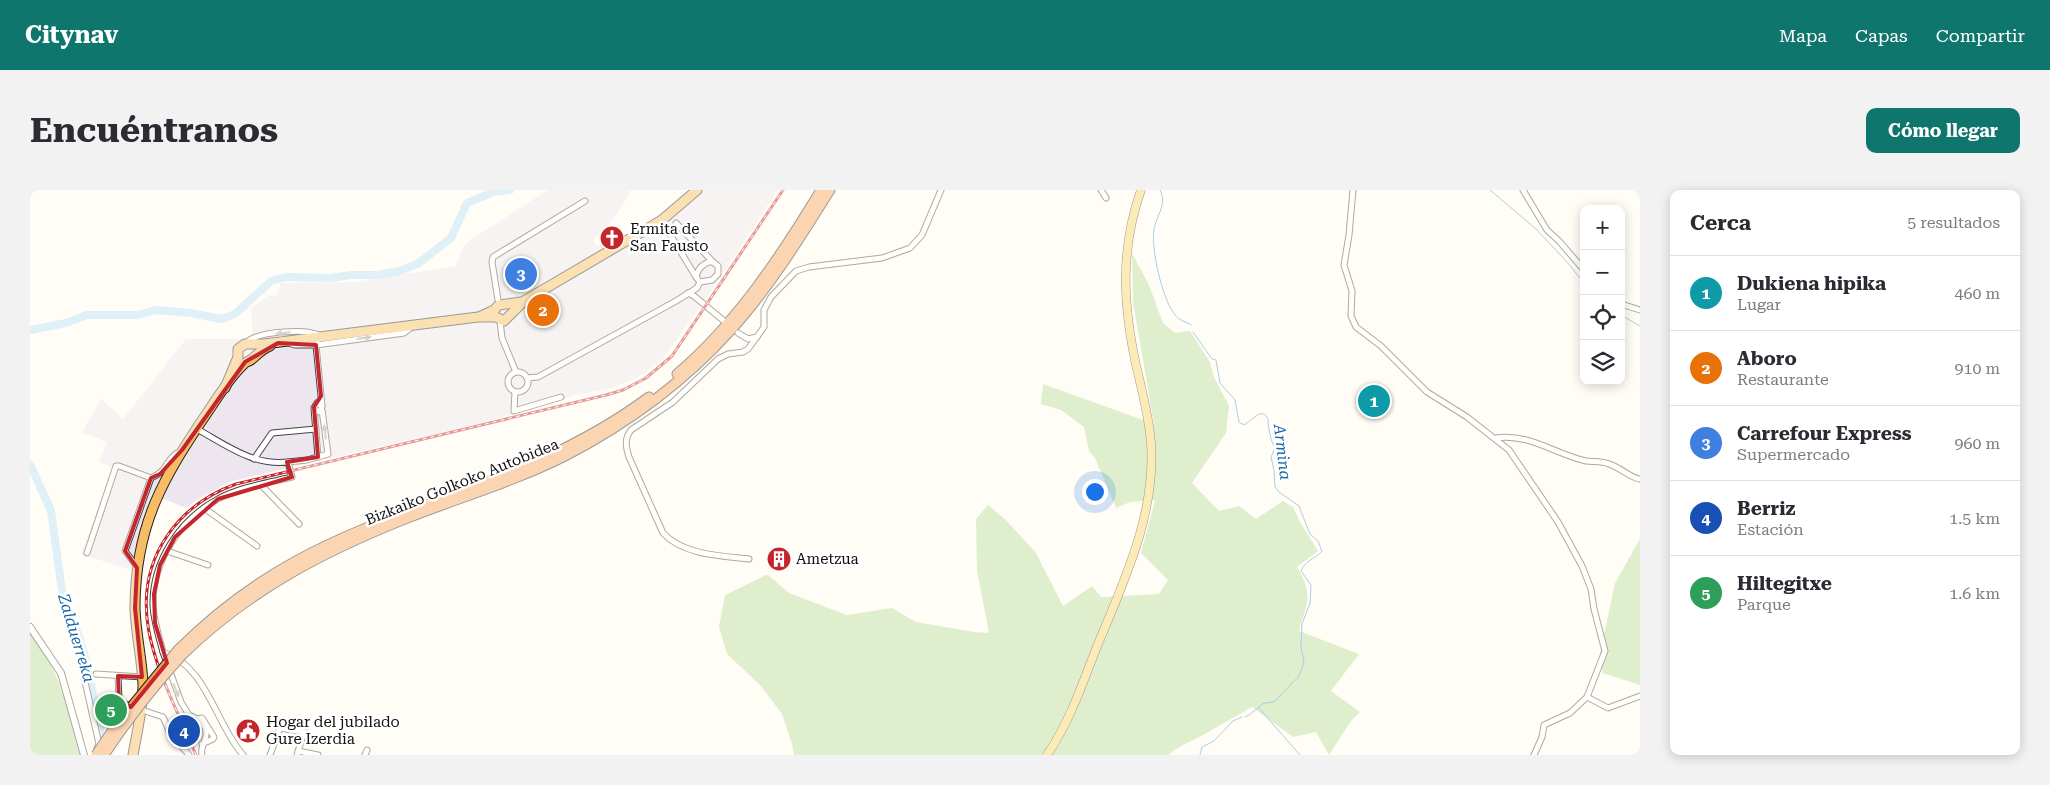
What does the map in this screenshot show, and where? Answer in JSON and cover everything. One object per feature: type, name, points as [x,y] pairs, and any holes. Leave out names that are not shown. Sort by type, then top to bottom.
[{"type":"highway","points":[[242,360],[237,352],[240,346],[250,344],[280,342],[478,317],[497,316],[507,319],[524,301],[662,220],[697,190]]},
{"type":"highway","name":"Bizkaiko Golkoko Autobidea","points":[[95,755],[114,728],[177,653],[223,609],[259,583],[296,560],[351,534],[532,463],[568,446],[629,412],[682,370],[722,329],[772,265],[821,190]]},
{"type":"highway","name":"Bizkaiko Golkoko Autobidea","points":[[104,755],[177,653],[227,614],[265,588],[300,566],[380,529],[529,472],[564,456],[633,416],[687,374],[731,330],[789,254],[830,190]]},
{"type":"highway","points":[[501,302],[524,301]]},
{"type":"highway","points":[[501,302],[510,310],[510,314]]},
{"type":"highway","points":[[497,316],[501,302]]},
{"type":"highway","points":[[242,360],[252,360],[264,348],[280,342]]},
{"type":"highway","points":[[250,344],[254,349],[255,355]]},
{"type":"highway","points":[[133,755],[141,711],[142,678],[135,608],[142,540],[157,495],[180,453],[242,360]]},
{"type":"main road","points":[[1047,755],[1061,732],[1075,701],[1133,556],[1146,511],[1151,473],[1151,444],[1143,393],[1129,327],[1125,289],[1129,233],[1141,190]]},
{"type":"street","points":[[749,559],[703,554],[670,541],[663,533],[629,457],[626,444],[627,435],[631,430],[673,402],[718,359],[728,354],[743,352],[748,349],[764,327],[764,310],[766,305],[791,275],[809,267],[882,258],[910,248],[922,235],[941,190]]},
{"type":"street","points":[[1101,190],[1106,198]]},
{"type":"street","points":[[1353,190],[1344,264],[1352,291],[1350,310],[1356,327],[1389,352],[1427,392],[1496,438],[1514,457],[1558,522],[1589,582],[1604,651],[1587,697],[1570,713],[1544,725],[1542,737],[1534,755]]},
{"type":"street","points":[[1523,190],[1547,230],[1580,265]]},
{"type":"street","points":[[501,302],[492,262],[493,257],[585,201]]},
{"type":"street","points":[[676,224],[718,266],[718,274],[712,280],[700,282]]},
{"type":"street","points":[[668,231],[700,282]]},
{"type":"street","points":[[696,277],[701,266],[714,262]]},
{"type":"street","points":[[527,378],[538,377],[696,288],[700,282]]},
{"type":"street","points":[[696,288],[698,300]]},
{"type":"street","points":[[687,293],[694,296],[724,321]]},
{"type":"street","points":[[1625,305],[1640,310]]},
{"type":"street","points":[[497,316],[502,338],[516,372]]},
{"type":"street","points":[[280,342],[295,345],[316,345],[404,333],[415,325]]},
{"type":"street","points":[[250,344],[247,342],[256,336],[287,332],[311,331],[324,336],[316,345],[321,396],[318,412],[314,410],[318,457]]},
{"type":"street","points":[[738,333],[748,338],[757,337]]},
{"type":"street","points":[[748,338],[748,349]]},
{"type":"street","points":[[516,372],[523,373],[527,378],[527,388],[521,392],[514,392],[509,388],[510,376],[516,372]]},
{"type":"street","points":[[514,392],[514,411],[561,396]]},
{"type":"street","points":[[197,429],[249,458],[279,463],[307,460],[328,454],[320,406]]},
{"type":"street","points":[[254,459],[272,433],[316,429]]},
{"type":"street","points":[[1496,438],[1505,437],[1532,441],[1586,461],[1610,464],[1635,479],[1640,479]]},
{"type":"street","points":[[87,553],[116,466],[151,478],[160,474],[172,456],[177,452],[180,453]]},
{"type":"street","points":[[202,755],[202,744],[206,736],[205,729],[198,719],[188,715],[181,702],[155,623],[154,594],[160,565],[184,526],[204,508],[228,494],[292,477],[288,462]]},
{"type":"street","points":[[138,568],[134,560],[126,554],[126,551],[151,478]]},
{"type":"street","points":[[261,485],[298,524]]},
{"type":"street","points":[[204,508],[257,546]]},
{"type":"street","points":[[167,551],[208,565]]},
{"type":"street","points":[[30,627],[61,673],[84,755]]},
{"type":"street","points":[[163,652],[177,653],[200,682],[227,732],[243,755]]},
{"type":"street","points":[[82,664],[99,744],[95,755]]},
{"type":"street","points":[[96,674],[142,678]]},
{"type":"street","points":[[118,676],[119,701],[162,718],[170,733],[190,755]]},
{"type":"street","points":[[1587,697],[1608,708],[1640,696]]},
{"type":"street","points":[[123,719],[128,706]]},
{"type":"street","points":[[270,755],[280,728],[304,732],[298,753],[318,755]]},
{"type":"highlighted area","points":[[278,343],[316,345],[321,396],[314,407],[318,457],[287,462],[292,477],[218,499],[175,537],[160,565],[154,594],[155,623],[167,663],[131,707],[119,701],[118,676],[142,677],[135,608],[137,568],[125,551],[151,478],[160,474],[182,450],[245,362]]},
{"type":"shaded area","points":[[548,190],[631,190],[609,225],[595,238],[594,242],[596,245],[601,246],[615,244],[667,210],[689,190],[778,190],[711,291],[662,360],[637,378],[612,388],[577,395],[482,423],[232,481],[186,508],[154,495],[135,553],[133,571],[81,554],[113,468],[99,462],[107,442],[82,433],[101,399],[123,419],[186,339],[253,339],[251,308],[268,296],[276,295],[281,283],[355,282],[456,266],[461,251],[469,241]]},
{"type":"green space","points":[[1132,253],[1149,285],[1163,323],[1175,333],[1190,331],[1210,362],[1214,377],[1229,406],[1226,433],[1192,483],[1219,511],[1239,506],[1256,519],[1283,501],[1293,507],[1318,551],[1297,567],[1306,585],[1307,592],[1306,605],[1299,631],[1359,654],[1331,691],[1360,712],[1351,721],[1329,755],[1316,732],[1293,737],[1252,707],[1168,755],[794,755],[782,714],[761,686],[727,654],[719,627],[725,595],[766,575],[789,593],[847,615],[892,608],[916,622],[989,633],[977,570],[976,519],[988,505],[1006,520],[1036,553],[1063,606],[1092,586],[1101,597],[1159,594],[1168,580],[1141,553],[1155,500],[1130,502],[1116,508],[1095,458],[1089,451],[1084,427],[1061,410],[1041,404],[1043,384],[1154,424],[1133,302]]},
{"type":"green space","points":[[1640,539],[1640,685],[1603,673],[1599,658],[1615,583]]},
{"type":"green space","points":[[30,633],[49,661],[56,676],[67,707],[80,755],[30,755]]},
{"type":"green space","points":[[112,694],[113,701],[119,707],[114,716],[108,721],[102,695]]},
{"type":"waterway","points":[[30,330],[66,323],[87,315],[138,315],[156,310],[190,313],[222,319],[235,314],[271,281],[286,277],[330,278],[351,275],[377,275],[400,271],[419,263],[451,238],[467,203],[493,192],[510,190]]},
{"type":"waterway","name":"Armina","points":[[1160,190],[1163,200],[1154,230],[1154,249],[1158,272],[1165,295],[1173,312],[1179,319],[1191,325]]},
{"type":"waterway","points":[[1490,190],[1536,229],[1580,278]]},
{"type":"waterway","points":[[1625,317],[1640,326]]},
{"type":"waterway","name":"Armina","points":[[1193,332],[1212,359],[1216,360],[1220,383],[1235,400],[1239,422],[1244,425],[1259,414],[1264,414],[1268,418],[1275,448],[1271,457],[1275,487],[1299,506],[1310,534],[1318,541],[1322,551],[1305,564],[1301,571],[1311,585],[1310,603],[1302,624],[1301,647],[1304,662],[1299,676],[1274,702],[1264,703],[1245,717]]},
{"type":"waterway","name":"Zalduerreka","points":[[30,464],[51,511],[63,598],[78,634],[86,660],[102,740],[101,748]]},
{"type":"waterway","points":[[1258,707],[1300,755]]},
{"type":"waterway","name":"Armina","points":[[1200,755],[1202,747],[1214,741],[1233,721],[1242,717]]},
{"type":"railway","points":[[196,755],[161,674],[152,646],[147,618],[147,591],[153,563],[167,536],[189,511],[206,498],[236,484],[606,395],[623,390],[646,378],[672,356],[783,190]]},
{"type":"place","name":"Ermita de San Fausto","points":[[612,238]]},
{"type":"place","name":"Carrefour Express","points":[[521,274]]},
{"type":"place","name":"Aboro","points":[[543,310]]},
{"type":"place","name":"Dukiena hipika","points":[[1374,401]]},
{"type":"place","name":"Ametzua","points":[[779,559]]},
{"type":"place","name":"Hiltegitxe","points":[[111,710]]},
{"type":"place","name":"Berriz","points":[[184,731]]},
{"type":"place","name":"Hogar del jubilado Gure Izerdia","points":[[248,731]]}]
